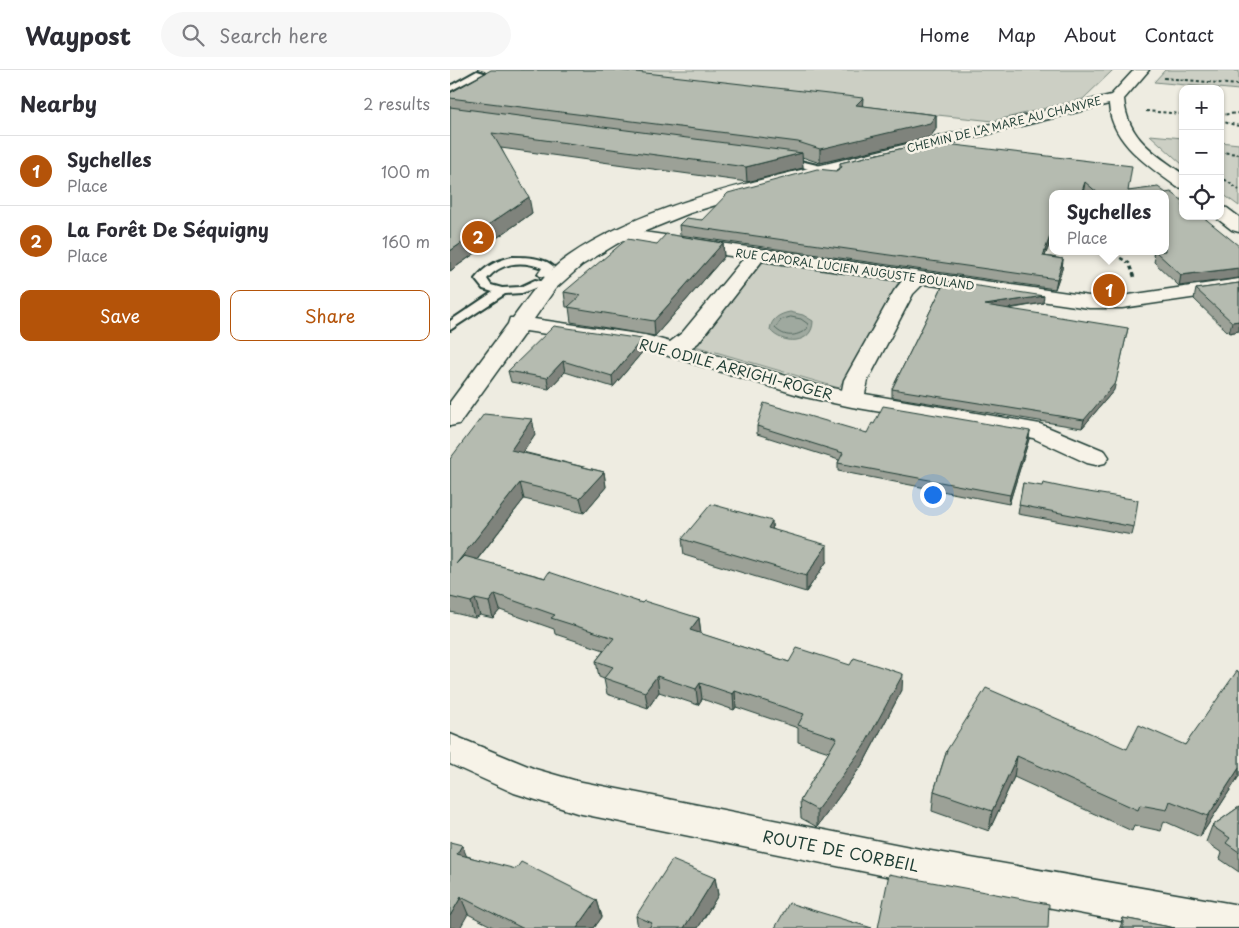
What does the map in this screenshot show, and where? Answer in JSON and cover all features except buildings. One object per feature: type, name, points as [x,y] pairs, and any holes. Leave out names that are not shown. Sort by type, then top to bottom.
[{"type":"street","points":[[1142,70],[1115,103],[1121,127],[1135,146],[1179,181]]},
{"type":"street","name":"CHEMIN DE LA MARE AU CHANVRE","points":[[450,419],[518,323],[552,280],[588,252],[620,234],[721,196],[1115,103]]},
{"type":"street","name":"RUE CAPORAL LUCIEN AUGUSTE BOULAND","points":[[620,234],[1088,302],[1122,302],[1239,285]]},
{"type":"street","points":[[674,350],[690,338],[756,255]]},
{"type":"street","points":[[852,400],[856,380],[904,291],[917,278]]},
{"type":"street","name":"RUE ODILE ARRIGHI-ROGER","points":[[518,323],[636,340],[814,392],[1040,432],[1096,457]]},
{"type":"street","name":"ROUTE DE CORBEIL","points":[[450,748],[528,782],[576,797],[925,866],[1239,924]]},
{"type":"lane","points":[[450,89],[480,73]]},
{"type":"lane","points":[[778,159],[798,161],[821,173]]},
{"type":"lane","points":[[520,260],[537,261],[548,267],[544,274],[552,280],[535,283],[522,290],[502,291],[487,287],[481,279],[486,270],[501,263],[520,260]]},
{"type":"lane","points":[[450,326],[502,291]]},
{"type":"path","points":[[1164,78],[1239,85]]},
{"type":"path","points":[[1115,103],[1179,113]]},
{"type":"path","points":[[1224,115],[1239,113]]},
{"type":"path","points":[[1224,122],[1239,126]]},
{"type":"path","points":[[1224,152],[1239,154]]},
{"type":"path","points":[[1224,179],[1239,190]]},
{"type":"path","points":[[1115,255],[1129,263],[1134,277],[1161,296]]},
{"type":"shaded area","points":[[520,70],[1113,70],[1083,99],[993,121]]},
{"type":"shaded area","points":[[1165,70],[1239,70],[1239,90],[1224,89],[1224,85],[1186,85],[1154,82]]},
{"type":"shaded area","points":[[1150,135],[1179,138],[1179,161]]},
{"type":"shaded area","points":[[1224,142],[1239,144],[1239,206],[1224,195]]},
{"type":"shaded area","points":[[763,262],[899,281],[839,388],[695,346]]},
{"type":"water","points":[[790,312],[803,315],[813,321],[812,329],[808,335],[796,340],[789,340],[775,335],[770,330],[776,318]]},
{"type":"place","name":"La Forêt De Séquigny","points":[[478,237]]},
{"type":"place","name":"Sychelles","points":[[1109,290]]}]
